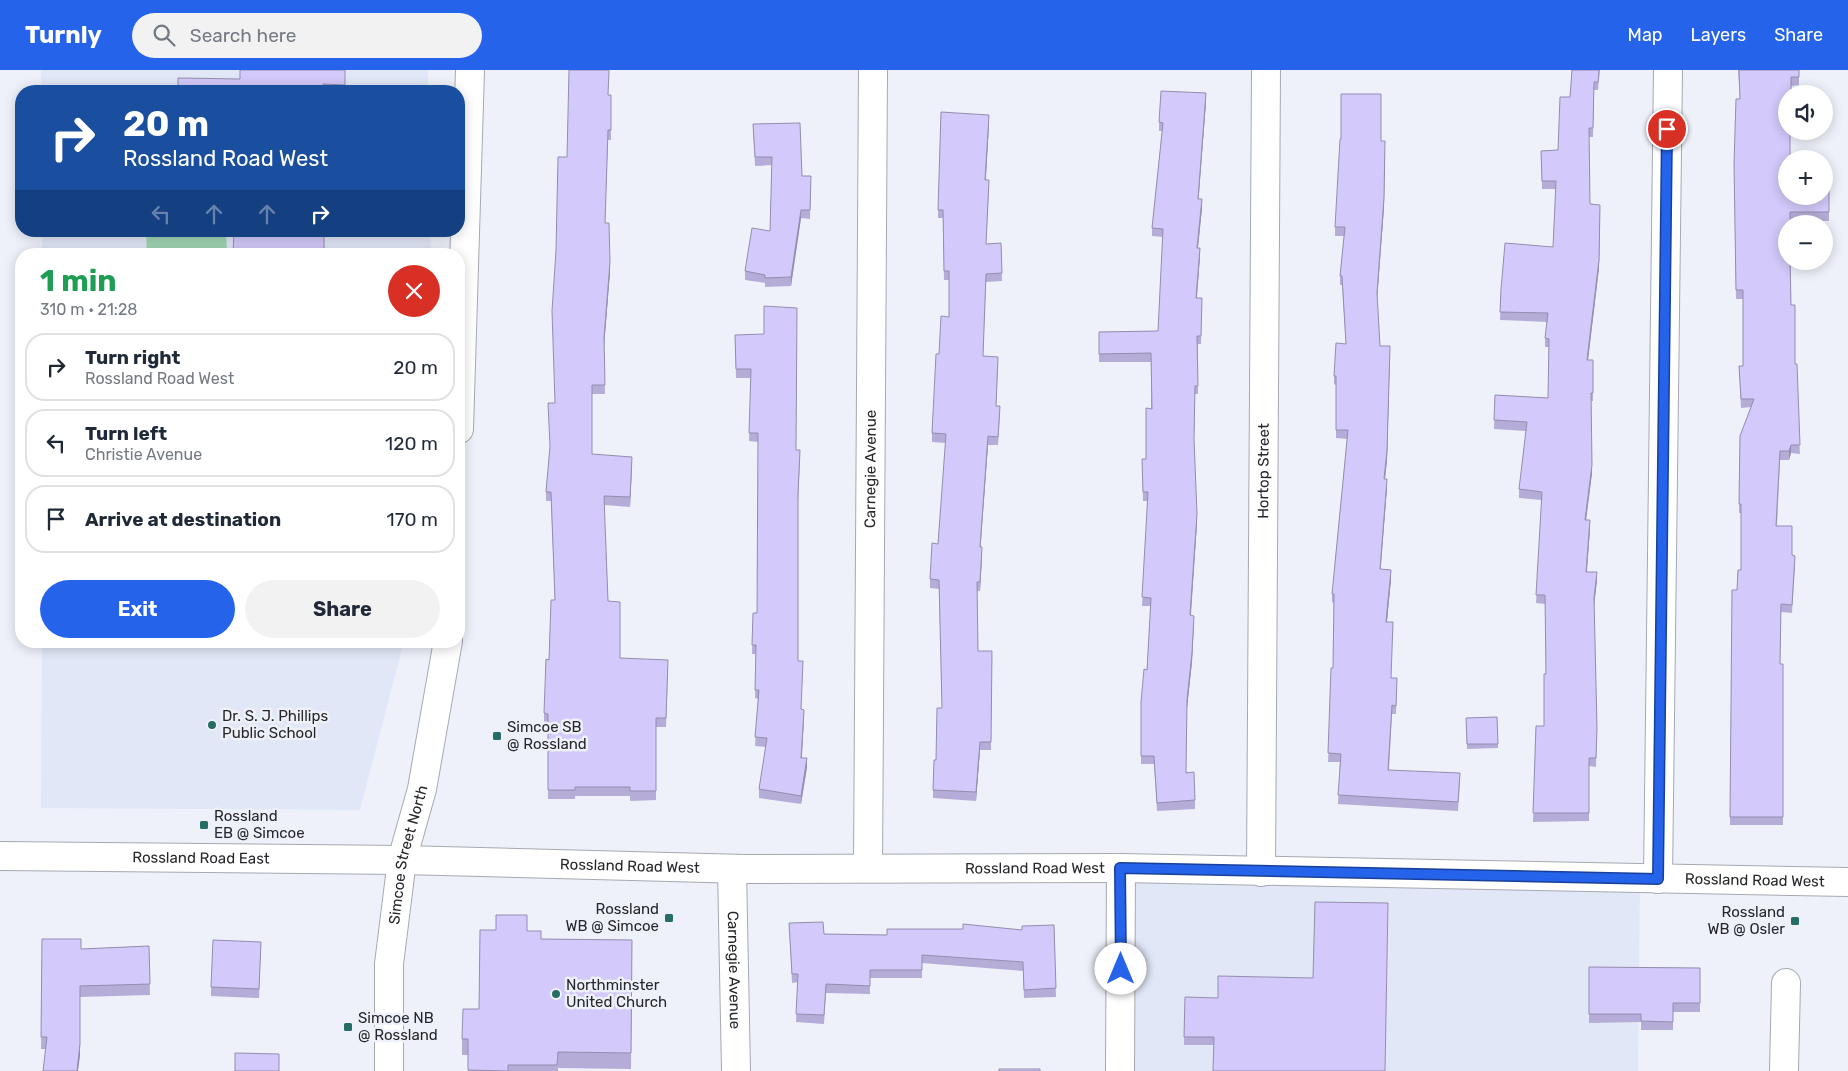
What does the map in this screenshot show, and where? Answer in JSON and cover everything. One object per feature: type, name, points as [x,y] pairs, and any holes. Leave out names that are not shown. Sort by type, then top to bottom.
[{"type":"street","points":[[465,233],[470,70]]},
{"type":"street","name":"Carnegie Avenue","points":[[868,868],[874,70]]},
{"type":"street","name":"Hortop Street","points":[[1261,872],[1266,70]]},
{"type":"street","points":[[1658,879],[1668,70]]},
{"type":"street","name":"Simcoe Street North","points":[[389,1071],[389,964],[402,860],[422,789],[447,648]]},
{"type":"street","name":"Rossland Road East","points":[[0,856],[402,860]]},
{"type":"street","name":"Rossland Road West","points":[[402,860],[732,868],[1120,868],[1848,882]]},
{"type":"street","name":"Carnegie Avenue","points":[[732,868],[736,1071]]},
{"type":"street","points":[[1120,868],[1120,1071]]},
{"type":"street","points":[[1784,1071],[1786,983]]},
{"type":"shaded area","points":[[41,70],[428,70],[428,85],[41,85]]},
{"type":"shaded area","points":[[42,237],[430,237],[431,248],[42,248]]},
{"type":"shaded area","name":"Dr. S. J. Phillips Public School","points":[[42,648],[402,648],[360,810],[41,808]]},
{"type":"shaded area","points":[[1121,868],[1640,883],[1638,1071],[1121,1071]]},
{"type":"green space","points":[[146,237],[226,237],[227,248],[147,248]]},
{"type":"building","points":[[240,70],[345,70],[345,85],[178,85],[178,78],[240,79]]},
{"type":"building","points":[[569,70],[609,70],[608,95],[611,95],[611,130],[608,130],[605,223],[609,223],[610,262],[604,338],[605,385],[592,385],[592,454],[632,457],[630,497],[604,496],[608,601],[620,602],[620,658],[668,660],[666,718],[656,718],[656,791],[630,791],[630,787],[575,787],[575,790],[548,790],[548,714],[544,713],[546,659],[549,660],[551,600],[555,600],[551,492],[546,492],[550,446],[548,403],[555,403],[552,311],[556,250],[558,157],[567,157]]},
{"type":"building","points":[[1572,70],[1599,70],[1598,82],[1594,82],[1593,128],[1589,128],[1590,204],[1600,205],[1599,260],[1587,360],[1593,360],[1593,393],[1591,393],[1592,465],[1585,520],[1590,520],[1586,572],[1597,572],[1594,598],[1596,758],[1589,758],[1589,813],[1533,813],[1536,726],[1544,726],[1544,674],[1546,674],[1545,595],[1536,595],[1542,492],[1519,489],[1527,422],[1494,420],[1495,395],[1548,398],[1549,339],[1545,338],[1548,313],[1500,312],[1501,289],[1505,243],[1553,247],[1556,181],[1542,181],[1541,151],[1558,150],[1560,97],[1570,97]]},
{"type":"building","points":[[1739,70],[1799,70],[1799,77],[1791,77],[1791,85],[1778,85],[1778,140],[1790,140],[1790,150],[1778,150],[1778,205],[1829,205],[1829,212],[1790,212],[1790,215],[1778,215],[1778,270],[1790,270],[1791,305],[1795,305],[1795,364],[1797,364],[1800,445],[1791,445],[1789,451],[1780,451],[1776,526],[1792,526],[1792,555],[1795,556],[1792,605],[1781,604],[1780,664],[1783,664],[1783,817],[1730,817],[1732,590],[1737,590],[1738,570],[1741,570],[1741,504],[1739,504],[1740,436],[1754,399],[1741,399],[1739,366],[1743,366],[1743,290],[1736,290],[1734,164],[1736,99],[1740,99]]},
{"type":"building","points":[[1161,91],[1206,93],[1198,199],[1202,199],[1197,248],[1200,248],[1196,298],[1202,298],[1201,336],[1197,336],[1198,386],[1195,386],[1194,439],[1197,514],[1190,615],[1194,616],[1187,700],[1186,773],[1194,772],[1195,800],[1157,803],[1154,756],[1141,756],[1141,702],[1144,669],[1147,670],[1151,598],[1142,597],[1148,492],[1143,492],[1142,459],[1146,459],[1146,408],[1152,409],[1151,353],[1099,354],[1099,332],[1158,331],[1163,229],[1152,228],[1163,123],[1159,122]]},
{"type":"building","points":[[1341,94],[1381,94],[1381,141],[1385,141],[1384,198],[1377,293],[1380,346],[1390,346],[1387,451],[1384,479],[1387,479],[1380,569],[1391,570],[1386,622],[1393,622],[1391,678],[1397,678],[1396,706],[1392,705],[1388,770],[1460,773],[1458,802],[1338,795],[1341,754],[1328,753],[1331,668],[1333,668],[1334,594],[1332,594],[1348,430],[1336,430],[1336,376],[1334,376],[1336,343],[1346,344],[1342,276],[1340,276],[1345,227],[1335,227],[1341,139]]},
{"type":"building","points":[[941,112],[989,115],[985,180],[989,180],[986,244],[1001,243],[1002,273],[986,274],[983,356],[998,357],[996,406],[1000,406],[998,437],[988,436],[980,547],[982,547],[980,582],[977,582],[978,651],[992,651],[991,742],[980,742],[976,792],[933,790],[934,760],[936,760],[937,708],[942,708],[939,580],[930,579],[932,543],[938,544],[946,434],[932,433],[936,354],[939,354],[941,316],[949,317],[949,271],[944,271],[943,210],[938,210]]},
{"type":"building","points":[[800,123],[802,176],[811,176],[810,210],[801,210],[791,277],[765,278],[765,275],[745,271],[752,228],[770,231],[772,157],[755,157],[753,124]]},
{"type":"building","points":[[234,237],[324,237],[324,248],[233,248]]},
{"type":"building","points":[[764,306],[797,308],[796,450],[800,450],[798,494],[798,661],[803,661],[801,709],[804,710],[801,758],[807,758],[801,796],[759,789],[767,738],[755,737],[759,690],[755,690],[756,645],[752,645],[753,613],[757,613],[758,433],[749,433],[751,369],[736,369],[735,335],[764,334]]},
{"type":"building","points":[[1497,717],[1498,744],[1467,744],[1466,718]]},
{"type":"building","points":[[1315,902],[1388,903],[1385,1071],[1213,1071],[1214,1037],[1184,1037],[1185,997],[1218,998],[1218,976],[1313,978]]},
{"type":"building","name":"Northminster United Church","points":[[496,915],[527,915],[527,931],[541,931],[541,939],[632,940],[631,1053],[558,1052],[557,1065],[508,1065],[508,1071],[468,1070],[468,1039],[462,1039],[463,1009],[479,1009],[480,930],[496,930]]},
{"type":"building","points":[[823,922],[824,934],[887,935],[887,929],[963,929],[963,924],[1022,930],[1022,926],[1054,925],[1056,988],[1024,990],[1023,962],[922,955],[922,970],[870,970],[870,986],[826,984],[824,1015],[796,1014],[798,974],[792,974],[789,923]]},
{"type":"building","points":[[42,939],[81,939],[81,949],[149,946],[150,984],[80,986],[80,1044],[77,1071],[43,1071],[47,1037],[41,1037]]},
{"type":"building","points":[[213,940],[261,942],[259,989],[211,987]]},
{"type":"building","points":[[1589,967],[1700,968],[1700,1003],[1673,1003],[1673,1022],[1641,1021],[1641,1014],[1589,1014]]},
{"type":"building","points":[[235,1053],[279,1054],[279,1071],[235,1071]]},
{"type":"building","points":[[999,1069],[1040,1069],[1040,1071],[999,1071]]},
{"type":"place","name":"Dr. S. J. Phillips Public School","points":[[212,725]]},
{"type":"place","name":"Simcoe SB @ Rossland","points":[[497,736]]},
{"type":"place","name":"Rossland EB @ Simcoe","points":[[204,825]]},
{"type":"place","name":"Rossland WB @ Simcoe","points":[[669,918]]},
{"type":"place","name":"Rossland WB @ Osler","points":[[1795,921]]},
{"type":"place","name":"Northminster United Church","points":[[556,994]]},
{"type":"place","name":"Simcoe NB @ Rossland","points":[[348,1027]]},
{"type":"route","points":[[1121,969],[1120,868],[1658,879],[1667,129]]}]
